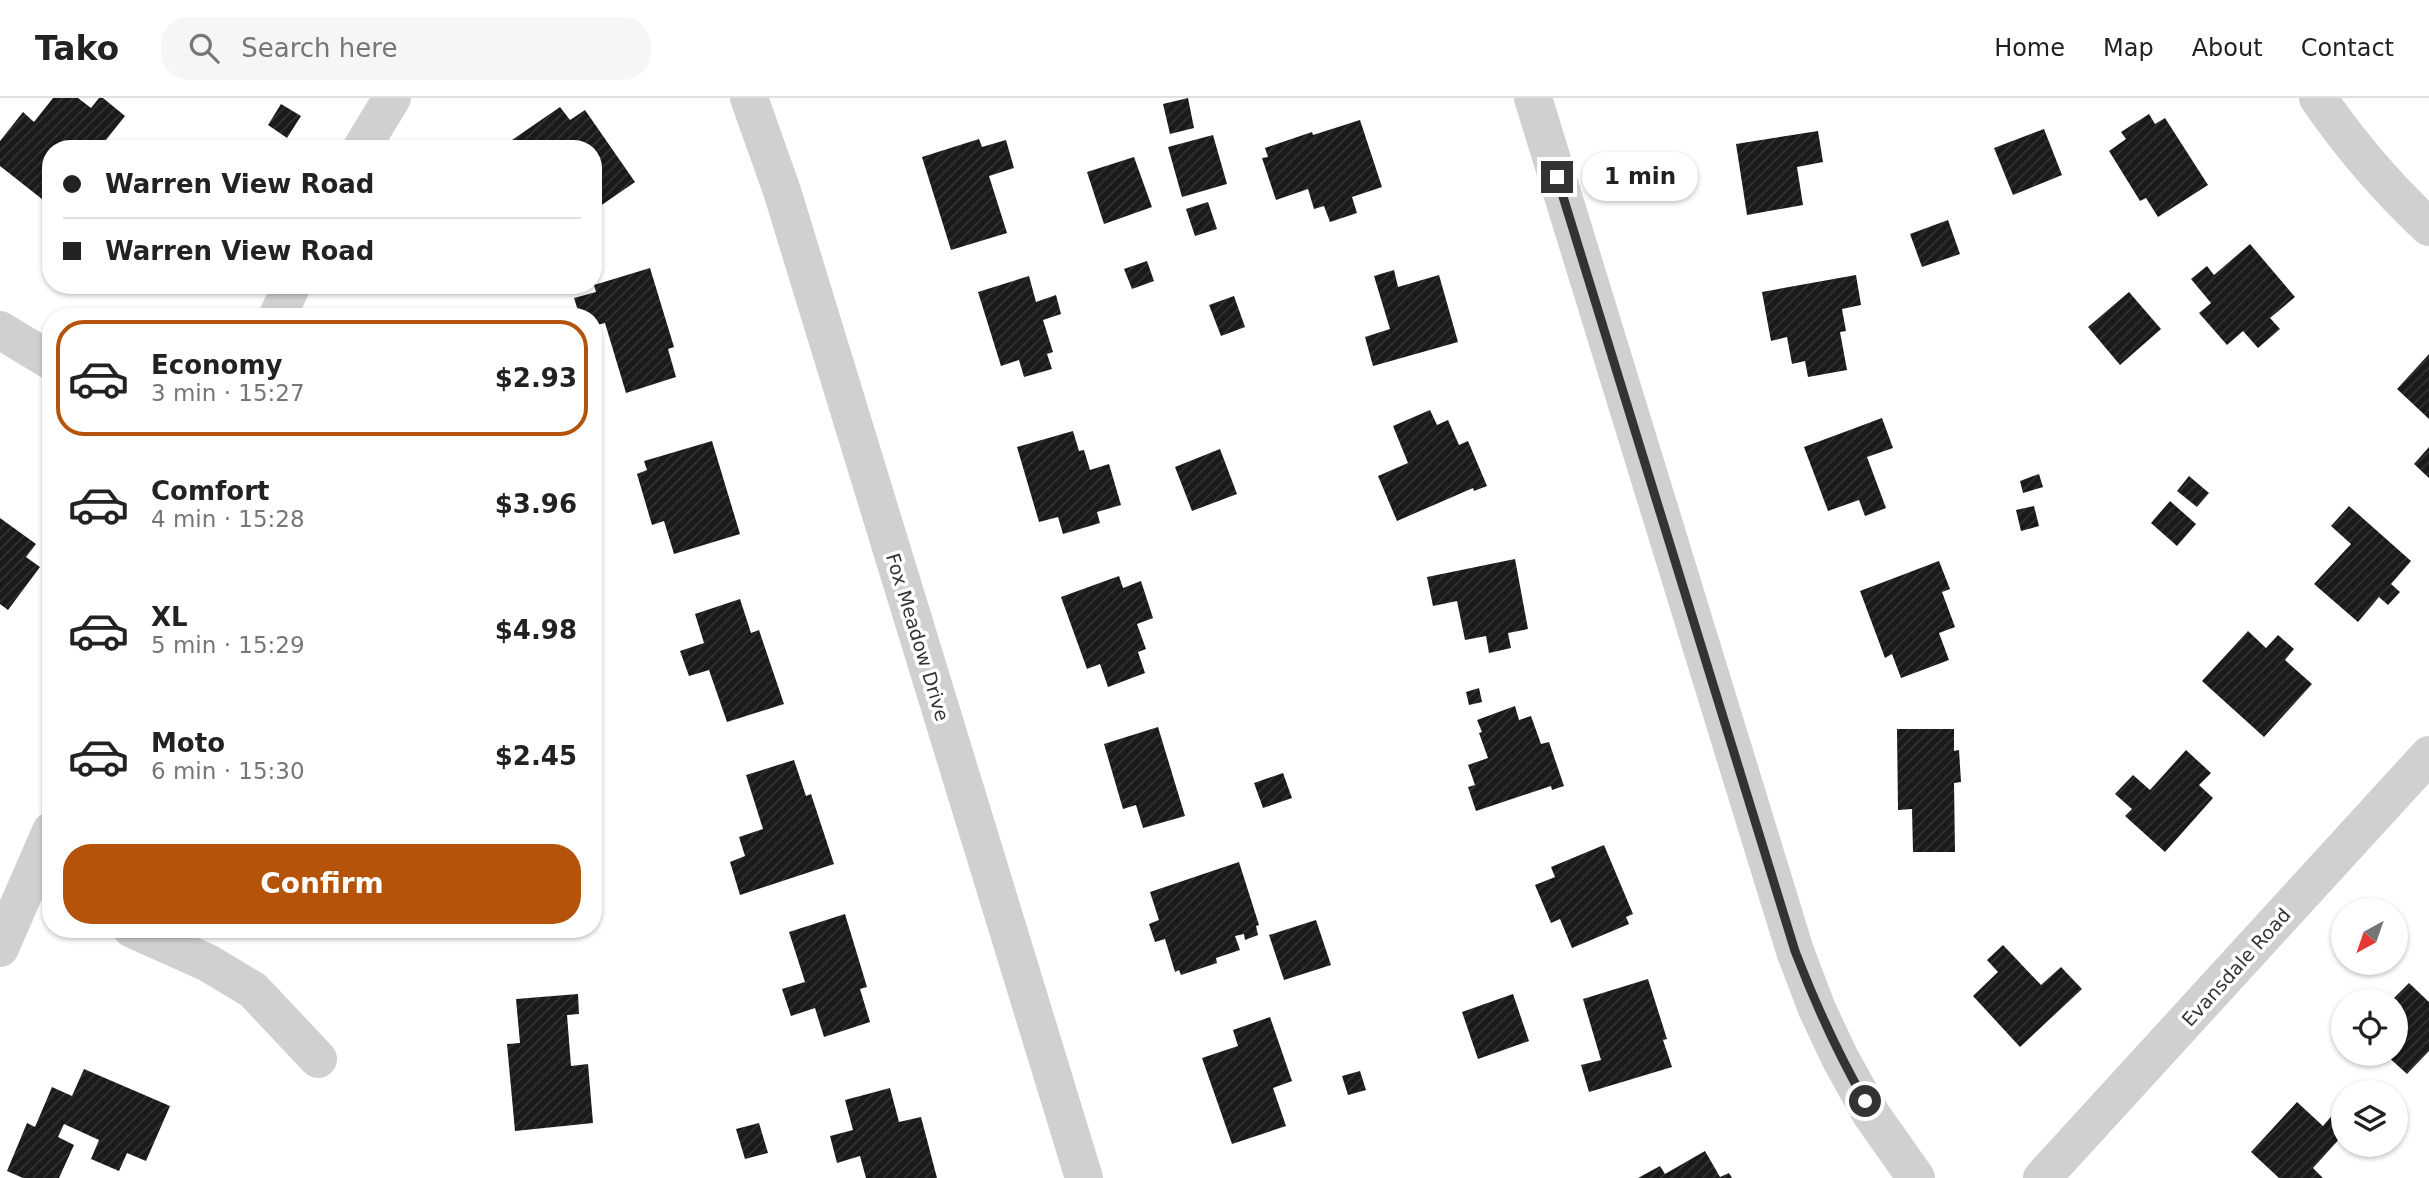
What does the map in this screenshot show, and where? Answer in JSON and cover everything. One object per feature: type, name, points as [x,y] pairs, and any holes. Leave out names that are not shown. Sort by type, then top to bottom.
[{"type":"street","points":[[366,140],[392,98]]},
{"type":"street","name":"Fox Meadow Drive","points":[[749,98],[782,191],[1084,1178]]},
{"type":"street","points":[[1533,98],[1795,951],[1817,1009],[1840,1058],[1871,1114],[1916,1178]]},
{"type":"street","points":[[2318,98],[2346,139],[2399,200],[2429,227]]},
{"type":"street","points":[[0,330],[42,356]]},
{"type":"street","name":"Evansdale Road","points":[[2042,1178],[2429,755]]},
{"type":"street","points":[[0,948],[40,888]]},
{"type":"street","points":[[152,938],[208,963],[253,990],[318,1059]]},
{"type":"building","points":[[53,98],[78,98],[91,108],[99,98],[103,98],[125,116],[106,140],[42,140],[42,199],[0,166],[0,141],[23,112],[34,122]]},
{"type":"building","points":[[1188,98],[1194,128],[1170,134],[1163,104]]},
{"type":"building","points":[[281,104],[301,116],[287,138],[268,125]]},
{"type":"building","points":[[560,107],[570,120],[585,110],[635,182],[602,205],[602,140],[512,140]]},
{"type":"building","points":[[2149,114],[2155,124],[2165,118],[2208,185],[2158,217],[2146,198],[2140,201],[2109,151],[2126,139],[2121,132]]},
{"type":"building","points":[[1360,120],[1382,187],[1352,197],[1357,213],[1330,222],[1324,206],[1314,209],[1308,189],[1276,200],[1262,158],[1268,157],[1265,148]]},
{"type":"building","points":[[2044,129],[2062,175],[2013,195],[1994,148]]},
{"type":"building","points":[[1818,131],[1823,162],[1797,167],[1803,205],[1747,215],[1736,144]]},
{"type":"building","points":[[1213,135],[1227,184],[1182,197],[1168,147]]},
{"type":"building","points":[[979,139],[982,147],[1006,140],[1014,168],[989,176],[1007,233],[951,250],[922,157]]},
{"type":"building","points":[[1134,157],[1152,207],[1104,224],[1087,172]]},
{"type":"building","points":[[1208,202],[1217,229],[1195,236],[1186,209]]},
{"type":"building","points":[[1948,220],[1960,254],[1922,267],[1910,234]]},
{"type":"building","points":[[2250,244],[2295,297],[2270,318],[2280,329],[2258,348],[2243,331],[2227,345],[2199,313],[2211,303],[2191,279],[2207,266],[2214,275]]},
{"type":"building","points":[[1147,261],[1154,281],[1132,289],[1124,269]]},
{"type":"building","points":[[650,268],[674,347],[668,349],[676,377],[626,393],[605,323],[602,324],[602,308],[577,308],[574,298],[602,294],[602,283]]},
{"type":"building","points":[[1394,270],[1398,287],[1439,275],[1458,342],[1373,366],[1365,337],[1390,329],[1374,276]]},
{"type":"building","points":[[1856,275],[1861,305],[1842,309],[1846,331],[1840,332],[1847,370],[1808,377],[1805,361],[1792,364],[1787,337],[1771,341],[1762,292]]},
{"type":"building","points":[[1029,276],[1036,302],[1056,295],[1061,314],[1043,320],[1053,352],[1047,354],[1052,369],[1024,377],[1019,360],[1001,366],[978,292]]},
{"type":"building","points":[[2129,292],[2161,329],[2120,365],[2088,327]]},
{"type":"building","points":[[1234,296],[1245,327],[1221,336],[1209,305]]},
{"type":"building","points":[[2429,354],[2429,419],[2397,389]]},
{"type":"building","points":[[1430,410],[1437,425],[1448,420],[1459,445],[1468,441],[1487,486],[1474,491],[1473,488],[1397,521],[1378,476],[1408,463],[1393,426]]},
{"type":"building","points":[[1882,418],[1893,448],[1867,457],[1886,508],[1865,516],[1859,500],[1828,511],[1804,447]]},
{"type":"building","points":[[1073,431],[1079,451],[1084,450],[1090,470],[1109,464],[1121,505],[1097,512],[1100,523],[1063,534],[1058,517],[1039,522],[1017,447]]},
{"type":"building","points":[[712,441],[740,534],[674,554],[664,521],[652,525],[637,474],[647,470],[644,461]]},
{"type":"building","points":[[2429,447],[2429,478],[2414,464]]},
{"type":"building","points":[[1220,449],[1237,494],[1192,511],[1175,467]]},
{"type":"building","points":[[2039,474],[2043,487],[2023,493],[2020,481]]},
{"type":"building","points":[[2189,476],[2209,493],[2197,507],[2177,491]]},
{"type":"building","points":[[2170,501],[2196,524],[2177,546],[2151,523]]},
{"type":"building","points":[[2034,506],[2039,526],[2021,531],[2016,510]]},
{"type":"building","points":[[2349,506],[2411,561],[2391,584],[2400,592],[2388,605],[2379,597],[2358,622],[2314,584],[2351,544],[2331,526]]},
{"type":"building","points":[[0,518],[36,544],[26,557],[40,567],[8,610],[0,604]]},
{"type":"building","points":[[1515,559],[1528,629],[1508,633],[1511,648],[1489,653],[1486,636],[1465,640],[1457,601],[1433,606],[1427,577]]},
{"type":"building","points":[[1939,561],[1950,589],[1942,592],[1955,627],[1939,633],[1949,660],[1901,678],[1892,654],[1885,658],[1860,591]]},
{"type":"building","points":[[1119,576],[1123,588],[1141,581],[1153,618],[1137,624],[1146,649],[1138,652],[1145,673],[1108,687],[1100,664],[1087,669],[1061,597]]},
{"type":"building","points":[[740,599],[751,633],[759,630],[784,704],[727,722],[709,670],[689,676],[680,651],[704,643],[695,614]]},
{"type":"building","points":[[2248,631],[2266,648],[2278,635],[2294,649],[2285,660],[2312,684],[2264,737],[2202,681]]},
{"type":"building","points":[[1479,688],[1482,702],[1469,705],[1466,692]]},
{"type":"building","points":[[1515,706],[1519,720],[1531,716],[1541,744],[1549,742],[1564,786],[1552,790],[1551,786],[1476,811],[1468,787],[1475,785],[1468,765],[1488,758],[1477,720]]},
{"type":"building","points":[[1158,727],[1185,816],[1143,828],[1136,805],[1123,809],[1104,744]]},
{"type":"building","points":[[1897,729],[1954,729],[1954,751],[1959,750],[1961,782],[1954,783],[1955,852],[1913,852],[1912,809],[1898,810]]},
{"type":"building","points":[[2186,750],[2211,773],[2199,785],[2213,798],[2165,852],[2125,816],[2132,809],[2115,794],[2133,775],[2150,790]]},
{"type":"building","points":[[794,760],[806,796],[811,794],[834,864],[740,895],[730,862],[745,856],[739,837],[763,829],[746,775]]},
{"type":"building","points":[[1283,773],[1292,798],[1263,808],[1254,783]]},
{"type":"building","points":[[1604,845],[1633,914],[1626,917],[1629,924],[1572,948],[1560,919],[1551,923],[1535,885],[1555,877],[1551,867]]},
{"type":"building","points":[[1239,862],[1259,925],[1256,926],[1258,935],[1245,940],[1244,934],[1235,936],[1240,950],[1216,958],[1217,963],[1181,975],[1179,970],[1175,972],[1165,939],[1155,942],[1149,924],[1159,920],[1150,892]]},
{"type":"building","points":[[845,914],[867,987],[860,989],[870,1022],[824,1037],[815,1008],[791,1016],[782,989],[805,982],[789,932]]},
{"type":"building","points":[[1316,920],[1331,965],[1284,980],[1269,935]]},
{"type":"building","points":[[2003,945],[2041,985],[2061,967],[2082,989],[2020,1047],[1973,996],[1998,972],[1987,960]]},
{"type":"building","points":[[1648,979],[1667,1039],[1663,1040],[1672,1067],[1589,1092],[1581,1065],[1601,1060],[1583,999]]},
{"type":"building","points":[[2409,983],[2429,1002],[2429,1051],[2407,1074],[2398,1066],[2408,1066],[2408,989],[2403,989]]},
{"type":"building","points":[[578,994],[579,1014],[567,1015],[571,1066],[588,1064],[593,1123],[515,1131],[507,1044],[520,1043],[516,999]]},
{"type":"building","points":[[1513,994],[1529,1041],[1478,1059],[1462,1012]]},
{"type":"building","points":[[1270,1017],[1292,1081],[1273,1088],[1286,1126],[1232,1144],[1202,1058],[1238,1046],[1233,1030]]},
{"type":"building","points":[[84,1069],[170,1106],[146,1161],[127,1153],[119,1171],[91,1159],[99,1140],[64,1124],[58,1137],[74,1145],[59,1178],[23,1178],[7,1171],[27,1123],[35,1127],[52,1087],[72,1096]]},
{"type":"building","points":[[1360,1071],[1366,1090],[1348,1095],[1342,1076]]},
{"type":"building","points":[[890,1088],[899,1122],[921,1117],[937,1178],[866,1178],[860,1156],[837,1163],[830,1136],[853,1130],[845,1100]]},
{"type":"building","points":[[2297,1102],[2323,1126],[2331,1117],[2331,1148],[2313,1168],[2323,1178],[2279,1178],[2251,1152]]},
{"type":"building","points":[[759,1123],[768,1153],[745,1159],[736,1129]]},
{"type":"building","points":[[1705,1151],[1720,1177],[1729,1173],[1732,1178],[1638,1178],[1660,1166],[1665,1174]]},
{"type":"route","points":[[1557,177],[1795,951],[1817,1009],[1840,1058],[1865,1101]]}]
